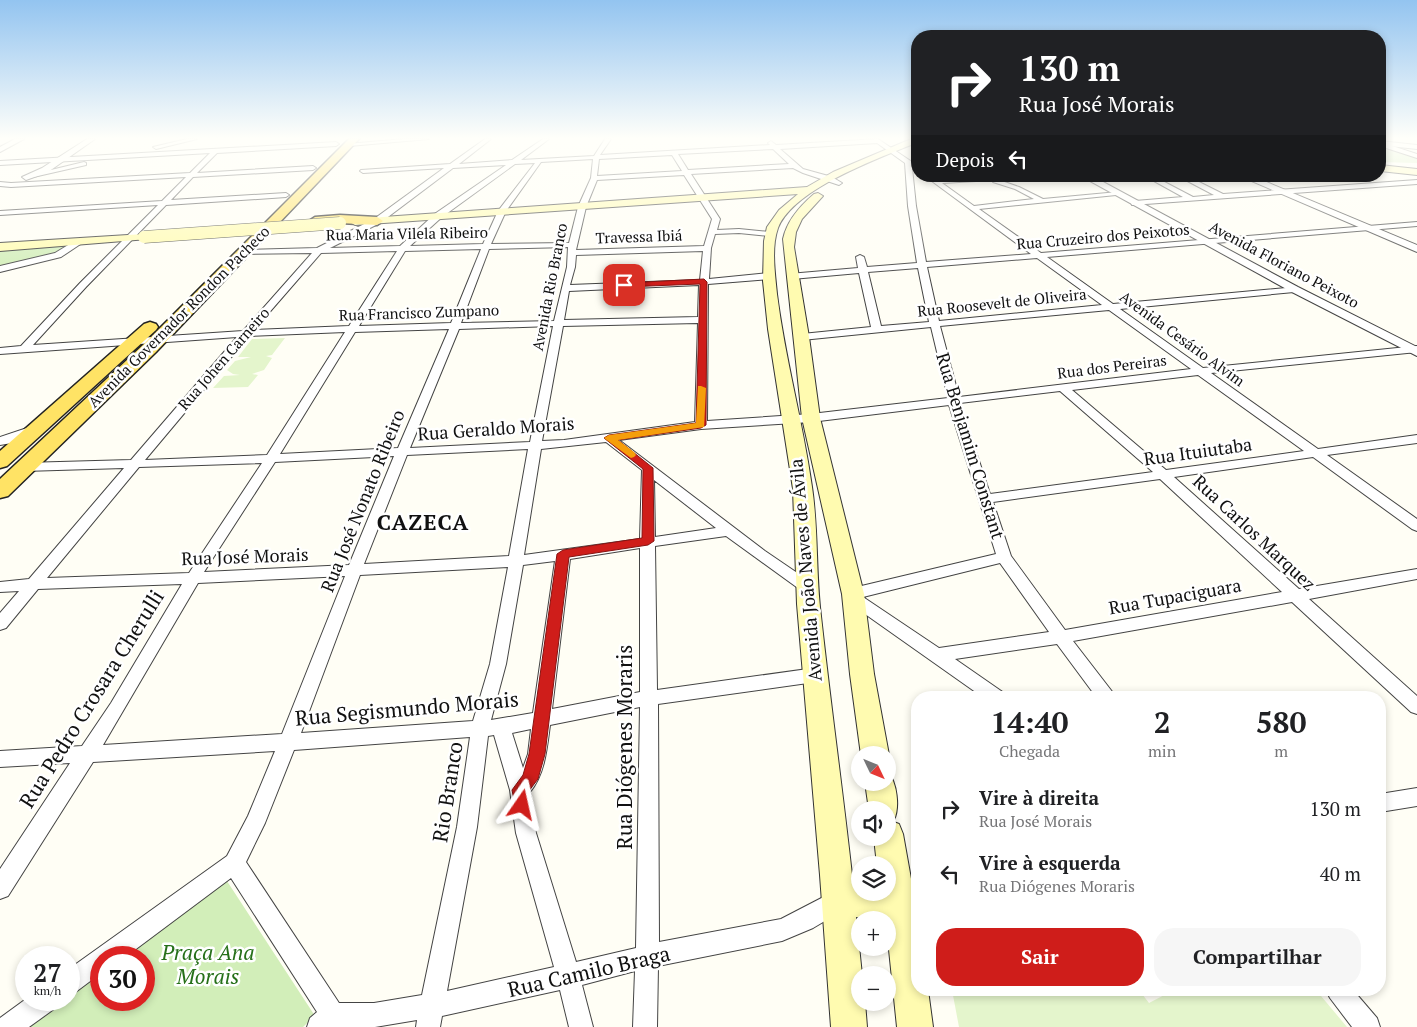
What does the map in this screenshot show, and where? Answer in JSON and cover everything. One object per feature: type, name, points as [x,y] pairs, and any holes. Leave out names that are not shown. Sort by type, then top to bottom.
[{"type":"main road","name":"Avenida Governador Rondon Pacheco","points":[[187,291],[294,187]]},
{"type":"main road","name":"Avenida Governador Rondon Pacheco","points":[[0,491],[160,338],[271,224],[304,187]]},
{"type":"main road","name":"Avenida João Naves de Ávila","points":[[817,187],[807,190],[779,217],[770,234],[768,248],[769,276],[800,419],[853,596],[874,746]]},
{"type":"main road","name":"Avenida João Naves de Ávila","points":[[829,187],[806,207],[790,232],[788,247],[802,337],[800,419],[807,587],[850,1027]]},
{"type":"main road","points":[[0,247],[807,190]]},
{"type":"main road","points":[[271,224],[340,219],[376,221]]},
{"type":"main road","name":"Avenida Governador Rondon Pacheco","points":[[0,462],[162,316]]},
{"type":"main road","points":[[890,846],[915,1027]]},
{"type":"main road","points":[[838,900],[898,902]]},
{"type":"street","points":[[24,349],[179,187]]},
{"type":"street","name":"Rua Johen Carneiro","points":[[0,624],[318,250],[376,221],[422,187]]},
{"type":"street","name":"Rua Pedro Crosara Cherulli","points":[[0,888],[117,708],[193,578],[272,458],[403,248],[439,215],[478,187]]},
{"type":"street","name":"Rua José Nonato Ribeiro","points":[[234,863],[255,823],[402,452],[487,246],[502,211],[520,187]]},
{"type":"street","name":"Avenida Rio Branco","points":[[535,447],[565,288],[571,267],[572,249],[582,207],[590,187]]},
{"type":"street","points":[[695,187],[716,217],[707,248],[704,282],[701,425]]},
{"type":"street","name":"Rua Benjamim Constant","points":[[910,187],[922,266],[954,401],[1004,557],[1061,637],[1103,691]]},
{"type":"street","name":"Avenida Cesário Alvim","points":[[943,187],[1417,526]]},
{"type":"street","points":[[1014,187],[1040,200]]},
{"type":"street","name":"Avenida Floriano Peixoto","points":[[1105,187],[1294,289],[1415,350]]},
{"type":"street","points":[[1169,187],[1191,198]]},
{"type":"street","points":[[1203,187],[1221,196]]},
{"type":"street","points":[[1267,187],[1417,249]]},
{"type":"street","points":[[1135,203],[1343,187]]},
{"type":"street","points":[[972,208],[1116,193]]},
{"type":"street","points":[[0,214],[286,195]]},
{"type":"street","name":"Rua Cruzeiro dos Peixotos","points":[[792,276],[1417,224]]},
{"type":"street","points":[[712,232],[745,231],[770,234]]},
{"type":"street","points":[[0,269],[65,252],[81,241]]},
{"type":"street","name":"Rua Maria Vilela Ribeiro","points":[[243,252],[487,246],[572,249]]},
{"type":"street","name":"Travessa Ibiá","points":[[572,249],[707,248]]},
{"type":"street","points":[[860,257],[877,331]]},
{"type":"street","points":[[565,288],[704,282],[769,276]]},
{"type":"street","name":"Rua Roosevelt de Oliveira","points":[[802,337],[1294,289]]},
{"type":"street","name":"Rua Francisco Zumpano","points":[[137,339],[247,333],[455,326],[702,320]]},
{"type":"street","points":[[0,351],[137,339]]},
{"type":"street","name":"Rua dos Pereiras","points":[[800,419],[1201,371],[1415,350]]},
{"type":"street","name":"Rua Carlos Marquez","points":[[1063,388],[1164,475],[1417,707]]},
{"type":"street","name":"Rua Geraldo Morais","points":[[24,467],[535,447],[701,425],[800,419]]},
{"type":"street","points":[[0,441],[8,440],[38,428]]},
{"type":"street","points":[[609,438],[730,531],[807,587]]},
{"type":"street","name":"Rua Ituiutaba","points":[[985,499],[1417,439]]},
{"type":"street","name":"Rio Branco","points":[[430,1017],[449,913],[490,728],[498,664],[535,447]]},
{"type":"street","name":"Rua Diógenes Moraris","points":[[645,1027],[648,956],[648,468]]},
{"type":"street","name":"Rua José Morais","points":[[0,587],[356,571],[517,561],[648,541],[730,531]]},
{"type":"street","points":[[520,790],[530,779],[534,767],[563,554]]},
{"type":"street","points":[[853,596],[1004,557]]},
{"type":"street","name":"Rua Tupaciguara","points":[[940,656],[1061,637],[1417,574]]},
{"type":"street","points":[[853,596],[988,691]]},
{"type":"street","name":"Rua Segismundo Morais","points":[[0,759],[490,728],[649,698],[815,675]]},
{"type":"street","points":[[490,728],[520,790],[526,833],[581,1027]]},
{"type":"street","points":[[1386,802],[1417,796]]},
{"type":"street","points":[[119,946],[234,863],[326,1021]]},
{"type":"street","name":"Rua Camilo Braga","points":[[326,1021],[374,1015],[430,1017],[504,992],[648,956],[782,930],[805,920],[838,900]]},
{"type":"street","points":[[80,975],[90,967]]},
{"type":"street","points":[[1343,996],[1368,1027]]},
{"type":"street","points":[[8,1027],[30,1011]]},
{"type":"green space","points":[[72,244],[61,253],[0,269],[0,249]]},
{"type":"green space","points":[[285,338],[272,355],[266,356],[272,358],[264,370],[252,374],[258,375],[248,387],[213,388],[224,376],[240,375],[233,374],[227,370],[235,361],[251,357],[238,357],[252,339]]},
{"type":"green space","name":"Praça Ana Morais","points":[[225,878],[315,1016],[303,1027],[23,1027],[44,1011],[80,1011],[80,985],[90,977],[90,1011],[155,1011],[155,946],[132,946]]},
{"type":"green space","points":[[953,996],[1144,996],[1149,1003],[1162,996],[1321,996],[1347,1027],[959,1027]]},
{"type":"slow traffic","points":[[631,455],[609,438],[701,425],[701,388]]},
{"type":"district","name":"CAZECA","points":[[423,522]]},
{"type":"route","points":[[522,805],[520,790],[530,779],[537,754],[546,673],[563,554],[648,541],[648,468],[609,438],[701,425],[704,282],[624,285]]}]
